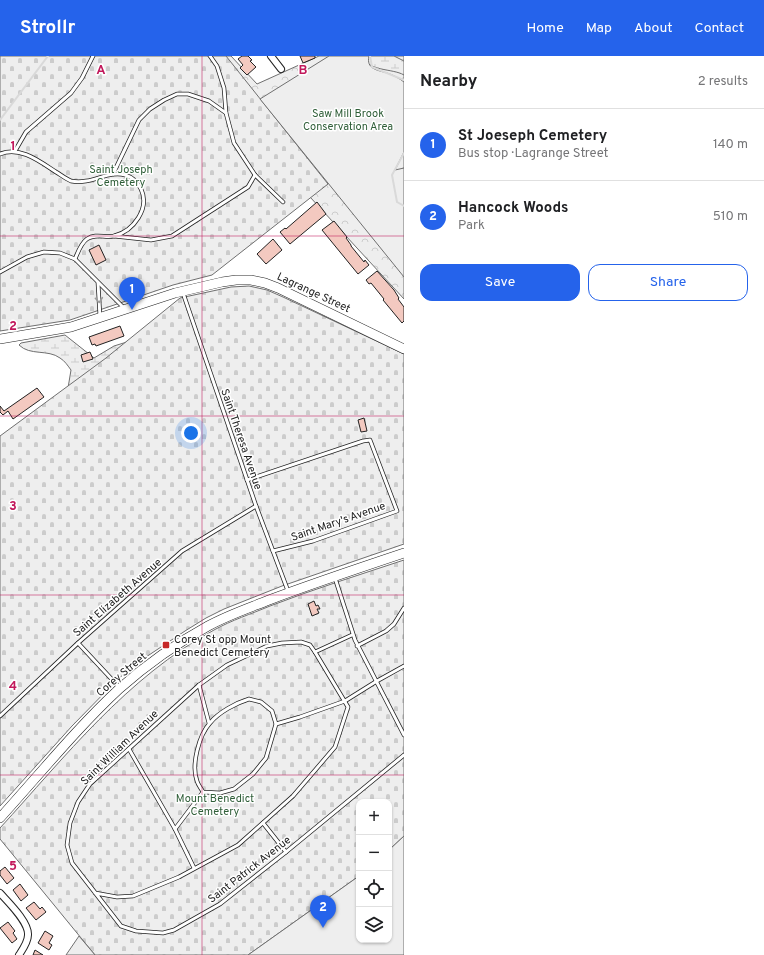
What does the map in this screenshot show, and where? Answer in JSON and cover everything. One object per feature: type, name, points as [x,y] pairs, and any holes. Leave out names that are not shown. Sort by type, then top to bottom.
[{"type":"street","points":[[271,56],[281,69]]},
{"type":"street","name":"Lagrange Street","points":[[0,339],[66,328],[182,291],[236,280],[250,280],[265,283],[283,290],[404,349]]},
{"type":"street","name":"Corey Street","points":[[0,818],[83,726],[120,688],[172,649],[208,625],[289,592],[404,553]]},
{"type":"street","points":[[0,892],[24,922],[28,930],[27,939],[19,955]]},
{"type":"lane","points":[[15,151],[26,132],[70,93],[82,78],[93,56]]},
{"type":"lane","points":[[210,56],[217,66],[224,88],[226,113],[234,143],[255,175],[283,202]]},
{"type":"lane","points":[[113,174],[140,120],[150,109],[164,100],[177,94],[188,94],[209,101],[226,113]]},
{"type":"lane","points":[[0,154],[15,151],[27,154],[68,180],[78,182],[89,181],[113,174],[125,175],[134,179],[144,198],[143,208],[140,216],[125,231],[114,236]]},
{"type":"lane","points":[[74,259],[82,244],[87,239],[95,235],[151,240],[172,236],[248,187],[255,175]]},
{"type":"lane","points":[[0,272],[27,257],[44,252],[60,253],[74,259],[125,310]]},
{"type":"lane","points":[[98,283],[100,318]]},
{"type":"lane","name":"Saint Theresa Avenue","points":[[182,291],[256,506],[289,592]]},
{"type":"lane","name":"Saint Mary's Avenue","points":[[247,480],[363,441],[370,440],[397,510],[313,541],[273,551]]},
{"type":"lane","name":"Saint Elizabeth Avenue","points":[[0,716],[78,643],[182,551],[256,506]]},
{"type":"lane","points":[[334,576],[352,635],[404,735]]},
{"type":"lane","points":[[357,646],[386,631],[394,624],[404,608]]},
{"type":"lane","points":[[315,652],[352,635]]},
{"type":"lane","name":"Saint William Avenue","points":[[96,893],[72,863],[68,845],[70,823],[78,802],[90,784],[199,685],[227,665],[267,646],[282,643],[301,642],[310,645],[345,701]]},
{"type":"lane","points":[[78,643],[120,688]]},
{"type":"lane","points":[[276,724],[300,718],[345,701],[376,681],[404,666]]},
{"type":"lane","points":[[199,685],[209,723]]},
{"type":"lane","points":[[249,699],[261,702],[272,711],[276,724],[266,758],[253,774],[234,789],[220,793],[203,792],[196,780],[194,766],[197,746],[209,723],[236,703],[249,699]]},
{"type":"lane","points":[[96,893],[117,897],[133,896],[179,877],[238,845],[293,796],[335,747],[348,707],[345,701]]},
{"type":"lane","points":[[129,749],[194,868]]},
{"type":"lane","name":"Saint Patrick Avenue","points":[[96,893],[121,926],[136,931],[163,933],[174,930],[220,904],[404,755]]},
{"type":"lane","points":[[174,829],[203,792]]},
{"type":"lane","points":[[263,823],[286,852]]},
{"type":"green space","name":"Saint Joseph Cemetery","points":[[0,56],[226,56],[328,184],[212,275],[173,285],[70,320],[0,331]]},
{"type":"green space","name":"Saw Mill Brook Conservation Area","points":[[209,56],[231,56],[257,84],[319,56],[404,56],[404,299],[310,197]]},
{"type":"green space","name":"Saw Mill Brook Conservation Area","points":[[329,56],[369,56],[369,64],[373,68],[394,76],[404,82],[404,152],[395,170],[404,168],[404,277],[260,99]]},
{"type":"green space","points":[[363,56],[394,56],[404,61],[404,75],[370,65]]},
{"type":"green space","points":[[249,286],[267,290],[283,297],[404,354],[404,544],[282,586],[224,609],[185,631],[140,661],[118,679],[72,726],[0,806],[0,436],[106,358],[180,298],[231,287]]},
{"type":"green space","points":[[65,335],[94,358],[114,346],[130,341],[67,394],[71,370],[65,362],[55,355],[34,352],[19,345],[21,343]]},
{"type":"green space","name":"Mount Benedict Cemetery","points":[[404,560],[404,836],[392,847],[392,799],[356,799],[356,878],[248,955],[95,955],[0,839],[0,828],[99,720],[153,671],[182,649],[214,630],[242,617],[303,594]]},
{"type":"green space","points":[[404,836],[404,955],[248,955],[356,878],[356,943],[392,943],[392,847]]},
{"type":"green space","points":[[79,936],[95,955],[66,955]]},
{"type":"building","points":[[242,56],[248,56],[252,60],[250,61],[256,67],[247,75],[240,68],[243,65],[238,59]]},
{"type":"building","points":[[300,56],[315,56],[315,58],[303,63]]},
{"type":"building","points":[[317,202],[326,214],[290,244],[280,232],[285,228],[286,229]]},
{"type":"building","points":[[334,221],[347,237],[346,238],[351,246],[364,262],[365,260],[369,265],[358,274],[322,230]]},
{"type":"building","points":[[273,239],[282,250],[266,264],[257,254]]},
{"type":"building","points":[[99,245],[106,260],[96,265],[89,250]]},
{"type":"building","points":[[377,271],[394,290],[404,307],[404,321],[402,323],[371,283],[369,284],[366,280]]},
{"type":"building","points":[[120,326],[124,336],[96,346],[95,344],[92,345],[89,337]]},
{"type":"building","points":[[90,352],[93,359],[83,362],[81,355]]},
{"type":"building","points":[[37,388],[44,397],[13,419],[8,411],[3,415],[0,412],[0,406],[4,411]]},
{"type":"building","points":[[364,418],[367,431],[361,432],[358,420]]},
{"type":"building","points":[[314,601],[316,606],[318,605],[320,609],[317,609],[319,613],[312,616],[308,604]]},
{"type":"building","points":[[5,867],[14,878],[7,884],[0,875],[0,871]]},
{"type":"building","points":[[20,884],[28,895],[21,901],[13,890]]},
{"type":"building","points":[[34,902],[40,909],[42,907],[46,912],[36,920],[26,908]]},
{"type":"building","points":[[8,922],[15,931],[13,933],[17,939],[12,943],[0,928]]},
{"type":"building","points":[[45,931],[53,936],[49,943],[52,945],[49,950],[38,943]]},
{"type":"building","points":[[35,950],[43,955],[33,955]]},
{"type":"waterway","points":[[0,120],[48,56]]},
{"type":"waterway","points":[[370,56],[372,67],[404,80]]},
{"type":"waterway","points":[[404,153],[392,175],[397,202],[404,206]]},
{"type":"place","name":"St Joeseph Cemetery","points":[[132,310]]},
{"type":"place","name":"Corey St opp Mount Benedict Cemetery","points":[[166,645]]},
{"type":"place","name":"Hancock Woods","points":[[323,928]]}]
